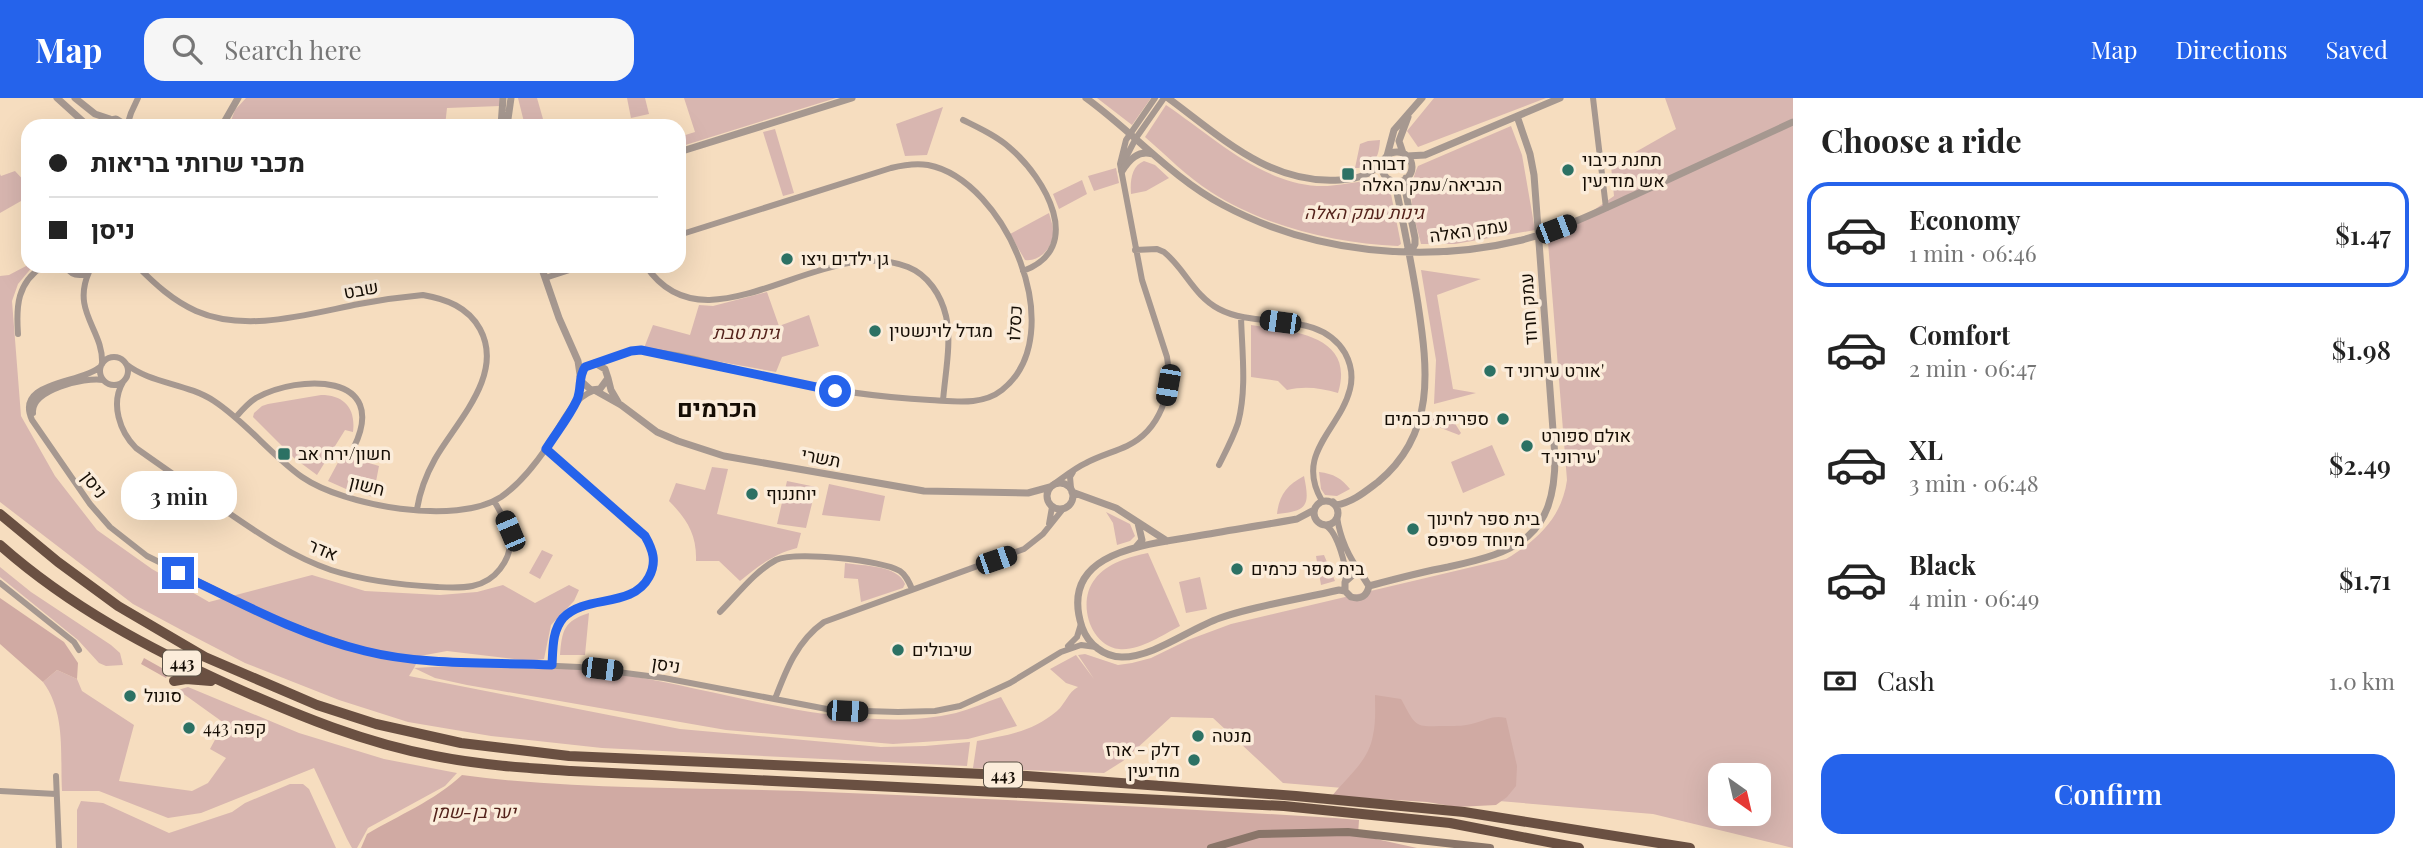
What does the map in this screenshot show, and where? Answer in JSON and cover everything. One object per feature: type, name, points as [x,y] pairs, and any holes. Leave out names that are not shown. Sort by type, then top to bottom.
[{"type":"highway","name":"443","points":[[0,514],[58,562],[118,606],[205,657],[317,705],[376,724],[461,743],[569,755],[1027,776],[1296,796],[1464,812],[1690,848]]},
{"type":"highway","name":"443","points":[[0,547],[60,594],[153,650],[324,725],[435,756],[523,768],[1284,806],[1450,823],[1579,848]]},
{"type":"highway","points":[[174,681],[201,679],[233,686]]},
{"type":"main road","points":[[1211,848],[1259,834],[1348,832],[1490,848]]},
{"type":"street","points":[[57,98],[81,119]]},
{"type":"street","points":[[75,98],[95,114],[113,119],[125,115],[137,100]]},
{"type":"street","points":[[226,119],[238,98]]},
{"type":"street","points":[[502,119],[503,98]]},
{"type":"street","points":[[508,119],[510,98]]},
{"type":"street","points":[[686,150],[852,98]]},
{"type":"street","name":"עמק האלה","points":[[1086,98],[1203,193],[1255,220],[1326,242],[1410,253],[1483,247],[1540,234],[1606,208],[1793,122]]},
{"type":"street","points":[[1046,529],[1051,520],[1047,494],[1052,486],[1076,468],[1136,441],[1154,424],[1166,399],[1169,370],[1167,357],[1135,250],[1121,156],[1155,98]]},
{"type":"street","points":[[1133,136],[1166,98],[1265,166],[1291,176],[1326,180],[1353,179],[1371,173],[1394,152],[1425,155],[1560,98]]},
{"type":"street","points":[[1322,501],[1342,504],[1369,489],[1395,465],[1412,440],[1422,411],[1426,382],[1425,348],[1410,253],[1396,188],[1382,170],[1394,130],[1422,98]]},
{"type":"street","points":[[1593,98],[1606,208]]},
{"type":"street","points":[[128,119],[137,100]]},
{"type":"street","points":[[1410,253],[1415,238],[1405,189],[1406,178],[1411,170],[1399,141],[1415,105]]},
{"type":"street","name":"עמק חרוד","points":[[1369,586],[1489,558],[1525,539],[1545,516],[1553,486],[1555,457],[1540,234],[1532,166],[1517,116]]},
{"type":"street","points":[[963,120],[990,134],[1019,155],[1037,176],[1049,200],[1056,227],[1052,250],[1041,263],[1023,271]]},
{"type":"street","points":[[1122,175],[1130,160],[1140,153],[1156,156]]},
{"type":"street","name":"כסלו","points":[[595,364],[641,350],[653,351],[860,395],[967,402],[991,398],[1009,384],[1027,354],[1031,334],[1031,299],[1023,271],[1007,235],[985,202],[961,180],[929,165],[891,168],[686,233]]},
{"type":"street","points":[[1390,180],[1406,178]]},
{"type":"street","points":[[1135,250],[1149,248],[1164,252],[1200,295],[1219,309],[1241,317],[1313,327],[1333,338],[1347,356],[1352,378],[1350,389],[1317,450],[1315,489],[1322,501]]},
{"type":"street","points":[[651,273],[667,289],[691,299],[706,301],[735,297],[853,260],[885,261],[912,268],[930,283],[946,314],[943,401]]},
{"type":"street","points":[[18,334],[16,311],[19,294],[27,279],[34,273]]},
{"type":"street","points":[[69,273],[83,296]]},
{"type":"street","points":[[90,273],[83,296],[86,316],[99,345],[105,382]]},
{"type":"street","name":"שבט","points":[[144,273],[171,297],[198,312],[223,319],[251,321],[423,295],[441,298],[460,307],[476,322],[483,334],[487,347],[486,366],[471,403],[426,477],[416,509]]},
{"type":"street","points":[[543,273],[586,388],[595,391],[604,387],[613,362],[624,354]]},
{"type":"street","points":[[545,278],[560,273]]},
{"type":"street","points":[[1219,465],[1234,435],[1241,407],[1241,317]]},
{"type":"street","points":[[99,345],[114,357]]},
{"type":"street","points":[[573,349],[585,361],[595,364],[608,375]]},
{"type":"street","points":[[101,365],[107,358],[114,357],[120,358],[126,364],[125,380],[117,401]]},
{"type":"street","name":"חשון","points":[[126,364],[142,373],[198,392],[236,417],[284,461],[313,483],[350,499],[416,509],[466,510],[494,501],[516,485],[546,449],[581,396],[595,391]]},
{"type":"street","points":[[581,377],[585,367],[595,364]]},
{"type":"street","name":"ניסן","points":[[101,365],[92,373],[44,388],[33,395],[29,410],[76,486],[122,537],[159,564],[276,620],[364,651],[405,659],[552,665],[664,678],[832,710],[935,711],[960,706],[984,696],[1061,652],[1081,645],[1096,647]]},
{"type":"street","points":[[39,428],[32,408],[41,395],[84,381],[105,382],[114,386],[142,373]]},
{"type":"street","name":"תשרי","points":[[608,375],[611,390],[621,405]]},
{"type":"street","name":"חשון","points":[[575,404],[581,377]]},
{"type":"street","name":"אדר","points":[[105,382],[117,401],[122,430],[136,448],[259,534],[314,564],[333,571],[413,586],[470,587],[484,583],[495,576],[503,566],[512,543],[510,531],[494,501]]},
{"type":"street","points":[[236,417],[246,405],[265,394],[311,384],[332,383],[351,393],[361,409],[362,432],[354,447]]},
{"type":"street","name":"תשרי","points":[[595,391],[668,437],[724,456],[895,488],[1028,494],[1052,486]]},
{"type":"street","points":[[546,449],[645,536],[654,564],[646,582],[631,594],[582,607],[561,620],[554,639],[552,665]]},
{"type":"street","points":[[775,699],[793,657],[813,629],[835,616],[1024,549],[1072,500],[1070,477],[1076,468]]},
{"type":"street","points":[[1052,486],[1063,483],[1071,490],[1116,508],[1167,541]]},
{"type":"street","name":"תשרי","points":[[1028,494],[1050,505]]},
{"type":"street","points":[[1050,505],[1065,508],[1095,501]]},
{"type":"street","points":[[1322,501],[1314,510],[1297,519],[1135,547],[1106,558],[1083,580],[1078,598],[1084,634],[1105,654],[1118,657],[1140,655],[1223,617],[1339,590],[1359,598],[1366,594],[1369,586],[1352,559],[1339,528],[1338,509],[1334,502]]},
{"type":"street","points":[[1314,510],[1317,521],[1331,530],[1345,563],[1345,591]]},
{"type":"street","points":[[1325,525],[1333,523],[1337,517]]},
{"type":"street","points":[[1135,547],[1142,540],[1137,522]]},
{"type":"street","points":[[720,612],[765,568],[785,557],[797,555],[820,555],[892,567],[905,575],[912,589]]},
{"type":"street","points":[[1345,582],[1354,574],[1362,575]]},
{"type":"street","points":[[0,583],[74,642],[79,650]]},
{"type":"street","name":"ניסן","points":[[1061,652],[1077,637],[1081,624]]},
{"type":"street","points":[[56,775],[59,848]]},
{"type":"street","points":[[0,791],[56,794]]},
{"type":"green space","points":[[246,98],[502,98],[500,106],[447,108],[446,119],[232,119],[235,110]]},
{"type":"green space","points":[[518,98],[537,98],[543,119],[523,119]]},
{"type":"green space","points":[[627,98],[645,98],[649,114],[631,118]]},
{"type":"green space","points":[[684,98],[836,98],[686,145],[686,135],[695,132]]},
{"type":"green space","points":[[1097,98],[1151,98],[1132,125]]},
{"type":"green space","points":[[1434,98],[1546,98],[1418,147],[1407,131]]},
{"type":"green space","points":[[1665,98],[1793,98],[1793,848],[1653,814],[1283,783],[1213,718],[1171,717],[1123,761],[1104,773],[973,768],[977,741],[1029,728],[1060,708],[1078,687],[1066,683],[1050,669],[1076,655],[1094,679],[1078,655],[1085,654],[1118,665],[1132,663],[1151,658],[1231,624],[1506,559],[1538,535],[1560,505],[1567,480],[1548,242],[1614,196],[1611,166],[1676,129]]},
{"type":"green space","name":"גינות עמק האלה","points":[[1166,105],[1237,156],[1275,176],[1317,186],[1382,181],[1390,189],[1401,244],[1398,246],[1350,241],[1301,231],[1254,215],[1211,192],[1145,137]]},
{"type":"green space","points":[[943,107],[927,155],[905,156],[896,124]]},
{"type":"green space","points":[[1511,126],[1522,155],[1535,230],[1455,244],[1421,244],[1411,195],[1418,166]]},
{"type":"green space","points":[[775,129],[794,193],[783,196],[763,132]]},
{"type":"green space","points":[[1380,140],[1374,161],[1367,166],[1355,168],[1360,144]]},
{"type":"green space","points":[[1144,161],[1155,165],[1169,178],[1146,191],[1131,194],[1134,170]]},
{"type":"green space","points":[[1116,168],[1119,183],[1094,191],[1088,176]]},
{"type":"green space","points":[[15,171],[21,177],[21,201],[0,213],[0,174],[1,176]]},
{"type":"green space","points":[[1082,180],[1087,194],[1059,209],[1053,194]]},
{"type":"green space","points":[[1049,213],[1053,233],[1050,246],[1039,257],[1025,260],[1010,234]]},
{"type":"green space","points":[[21,269],[21,273],[27,273],[18,284],[12,301],[21,416],[55,476],[97,530],[152,569],[209,602],[312,575],[365,591],[440,595],[477,592],[503,585],[535,603],[569,585],[579,590],[574,601],[551,625],[544,659],[531,661],[447,651],[420,656],[409,676],[680,729],[881,747],[970,742],[967,766],[602,748],[491,736],[408,722],[339,700],[245,663],[133,604],[0,502],[0,276]]},
{"type":"green space","points":[[1421,270],[1481,279],[1437,295],[1453,389],[1476,393],[1434,404],[1436,360]]},
{"type":"green space","name":"גינת טבת","points":[[767,292],[779,326],[809,315],[819,346],[782,357],[776,372],[644,348],[653,325],[690,335],[699,305],[713,306]]},
{"type":"green space","points":[[1251,325],[1301,334],[1329,347],[1338,358],[1341,373],[1338,393],[1312,388],[1287,390],[1278,381],[1251,377]]},
{"type":"green space","points":[[321,395],[336,397],[347,404],[352,416],[353,432],[345,430],[317,475],[294,458],[253,417],[262,406],[268,404]]},
{"type":"green space","points":[[1430,414],[1449,414],[1461,433],[1459,435],[1428,423]]},
{"type":"green space","points":[[1492,445],[1505,475],[1463,493],[1451,462]]},
{"type":"green space","points":[[342,455],[379,466],[373,497],[328,481]]},
{"type":"green space","points":[[712,467],[728,469],[717,514],[801,533],[797,548],[773,557],[740,581],[719,561],[696,561],[695,543],[690,528],[669,501],[676,483],[705,490]]},
{"type":"green space","points":[[1319,472],[1337,477],[1350,489],[1337,496],[1325,495],[1321,489]]},
{"type":"green space","points":[[1304,476],[1307,494],[1304,505],[1295,511],[1277,514],[1285,491]]},
{"type":"green space","points":[[787,481],[816,487],[806,528],[777,524]]},
{"type":"green space","points":[[829,484],[885,496],[880,521],[822,515]]},
{"type":"green space","points":[[1106,512],[1130,524],[1135,536],[1130,541],[1117,545],[1113,523]]},
{"type":"green space","points":[[542,550],[553,555],[540,579],[529,573]]},
{"type":"green space","points":[[1148,553],[1180,626],[1135,648],[1119,649],[1109,646],[1093,631],[1089,621],[1087,599],[1090,588],[1100,573],[1112,565]]},
{"type":"green space","points":[[1324,555],[1335,581],[1321,585],[1316,556]]},
{"type":"green space","points":[[845,563],[888,570],[895,573],[905,584],[903,588],[861,602],[858,579],[844,578]]},
{"type":"green space","points":[[0,567],[31,592],[111,645],[120,653],[123,665],[106,666],[99,663],[78,640],[0,577]]},
{"type":"green space","points":[[1200,577],[1207,609],[1186,613],[1179,582]]},
{"type":"green space","points":[[0,598],[64,642],[78,663],[77,679],[57,670],[43,682],[0,644]]},
{"type":"green space","points":[[589,613],[585,655],[560,655],[563,633],[569,623]]},
{"type":"green space","points":[[144,658],[169,672],[166,678],[141,664]]},
{"type":"green space","points":[[523,666],[577,669],[669,683],[793,709],[878,719],[918,719],[956,713],[1001,697],[1017,726],[968,739],[893,744],[726,730],[467,685],[435,678],[414,668]]},
{"type":"green space","points":[[57,670],[77,679],[82,691],[134,725],[119,781],[192,791],[208,783],[226,758],[210,749],[224,723],[178,690],[188,687],[299,733],[384,759],[457,773],[445,786],[368,828],[357,848],[352,848],[347,839],[314,768],[201,813],[168,818],[99,791],[62,791],[59,720],[43,682]]},
{"type":"green space","points":[[1375,695],[1401,699],[1414,721],[1423,726],[1461,726],[1494,717],[1506,718],[1517,766],[1516,786],[1496,805],[1457,807],[1427,802],[1332,796],[1357,768],[1371,744],[1375,725]]},
{"type":"green space","name":"יער בן-שמן","points":[[462,775],[589,786],[800,791],[1335,818],[1359,820],[1358,835],[1417,848],[361,848],[367,834],[428,800]]},
{"type":"green space","points":[[290,784],[303,784],[309,789],[336,848],[77,848],[77,810],[81,801],[103,803],[169,833],[232,812],[245,803]]},
{"type":"place","name":"תחנת כיבוי אש מודיעין","points":[[1568,170]]},
{"type":"place","name":"דבורה הנביאה/עמק האלה","points":[[1348,174]]},
{"type":"place","name":"גן ילדים ויצו","points":[[787,259]]},
{"type":"place","name":"מגדל לוינשטין","points":[[875,331]]},
{"type":"place","name":"אורט עירוני ד'","points":[[1490,371]]},
{"type":"place","name":"ספריית כרמים","points":[[1503,419]]},
{"type":"place","name":"אולם ספורט עירוני ד'","points":[[1527,446]]},
{"type":"place","name":"חשון/ירח אב","points":[[284,454]]},
{"type":"place","name":"יוחננוף","points":[[752,494]]},
{"type":"place","name":"בית ספר לחינוך מיוחד פסיפס","points":[[1413,529]]},
{"type":"place","name":"בית ספר כרמים","points":[[1237,569]]},
{"type":"place","name":"שיבולים","points":[[898,650]]},
{"type":"place","name":"סונול","points":[[130,696]]},
{"type":"place","name":"קפה 443","points":[[189,728]]},
{"type":"place","name":"מנטה","points":[[1198,736]]},
{"type":"place","name":"דלק - ארז מודיעין","points":[[1194,760]]},
{"type":"district","name":"הכרמים","points":[[717,409]]},
{"type":"route","points":[[178,573],[276,620],[364,651],[405,659],[552,665],[554,639],[561,620],[582,607],[631,594],[640,589],[654,564],[645,536],[546,449],[575,404],[581,388],[580,376],[585,367],[631,351],[653,351],[835,391]]}]
